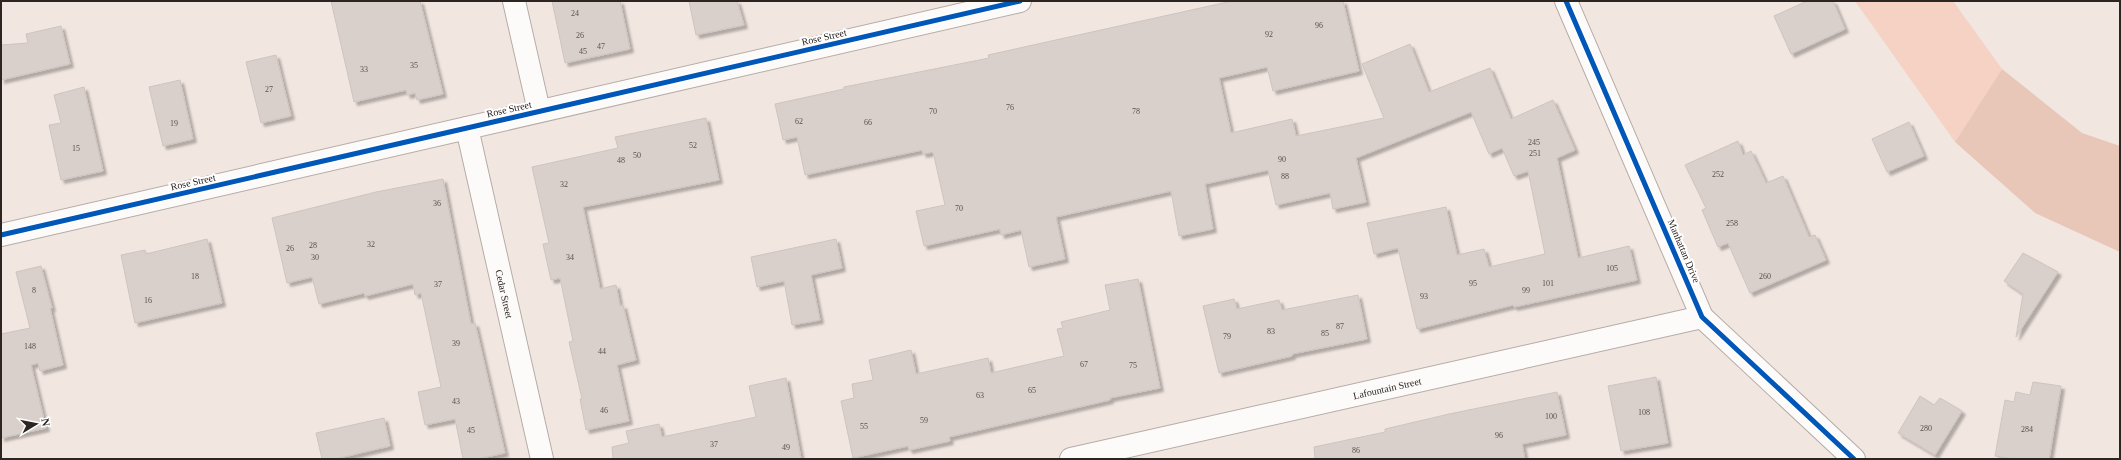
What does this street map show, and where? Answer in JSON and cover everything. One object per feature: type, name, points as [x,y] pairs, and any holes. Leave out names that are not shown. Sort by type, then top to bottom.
[{"type":"street","points":[[514,1],[539,111]]},
{"type":"street","name":"Rose Street","points":[[1,235],[1020,1]]},
{"type":"street","name":"Manhattan Drive","points":[[1566,1],[1702,317],[1854,459]]},
{"type":"street","name":"Cedar Street","points":[[467,128],[542,459]]},
{"type":"street","name":"Lafountain Street","points":[[1071,459],[1702,317]]},
{"type":"shaded area","points":[[1855,1],[1953,1],[2002,69],[1955,142]]},
{"type":"shaded area","points":[[2002,69],[2082,133],[2120,146],[2120,252],[2035,213],[1955,142]]},
{"type":"building","points":[[331,1],[420,1],[443,94],[417,100],[415,93],[407,95],[406,90],[354,102]]},
{"type":"building","points":[[552,1],[620,1],[630,49],[565,63]]},
{"type":"building","points":[[689,1],[737,1],[744,25],[696,35]]},
{"type":"building","points":[[1232,1],[1343,1],[1359,71],[1273,91],[1267,67],[1219,78],[1231,133],[1292,119],[1296,136],[1384,118],[1362,64],[1410,44],[1429,92],[1490,68],[1511,119],[1553,100],[1575,150],[1557,158],[1578,258],[1629,246],[1637,280],[1514,307],[1513,305],[1417,329],[1398,248],[1374,254],[1367,223],[1446,207],[1457,255],[1484,249],[1489,267],[1545,254],[1528,171],[1514,176],[1502,148],[1489,154],[1471,112],[1356,158],[1366,202],[1333,209],[1330,193],[1276,205],[1268,170],[1205,184],[1213,229],[1179,236],[1171,191],[1056,217],[1065,259],[1029,267],[1021,230],[1001,235],[1000,229],[924,246],[916,211],[945,205],[933,152],[923,154],[922,150],[805,175],[797,137],[783,140],[775,104],[844,89],[844,87],[989,58],[988,55]]},
{"type":"building","points":[[1807,1],[1833,1],[1845,29],[1791,54],[1774,16]]},
{"type":"building","points":[[61,26],[70,64],[1,80],[1,45],[28,43],[26,34]]},
{"type":"building","points":[[276,55],[291,116],[261,123],[246,62]]},
{"type":"building","points":[[180,80],[193,139],[163,146],[149,87]]},
{"type":"building","points":[[84,87],[103,171],[61,180],[49,125],[61,123],[54,95]]},
{"type":"building","points":[[706,118],[719,180],[583,207],[600,289],[616,285],[620,306],[623,305],[636,360],[617,365],[629,421],[586,430],[580,399],[582,399],[569,342],[573,341],[560,278],[551,280],[543,244],[549,243],[532,167],[618,148],[615,137]]},
{"type":"building","points":[[1909,122],[1924,156],[1887,172],[1872,139]]},
{"type":"building","points":[[1738,141],[1743,155],[1751,151],[1766,183],[1783,176],[1809,237],[1815,235],[1826,260],[1750,293],[1728,243],[1718,247],[1702,210],[1706,208],[1685,165]]},
{"type":"building","points":[[443,179],[471,324],[475,323],[505,453],[477,459],[463,459],[455,419],[425,425],[418,392],[441,387],[421,293],[415,295],[413,284],[365,296],[364,293],[319,304],[312,277],[287,283],[272,218],[376,192]]},
{"type":"building","points":[[207,239],[222,303],[135,323],[121,255],[145,250],[146,254]]},
{"type":"building","points":[[836,239],[842,268],[811,275],[820,320],[792,325],[784,281],[757,287],[751,257]]},
{"type":"building","points":[[2023,253],[2058,272],[2016,337],[2023,294],[2004,281]]},
{"type":"building","points":[[41,266],[52,308],[50,308],[63,365],[40,371],[38,363],[31,365],[46,428],[1,438],[1,334],[30,328],[16,272]]},
{"type":"building","points":[[1138,279],[1160,388],[1110,398],[1110,400],[949,437],[950,441],[909,450],[908,446],[853,458],[841,401],[854,398],[852,384],[873,380],[869,360],[911,350],[916,374],[988,358],[991,373],[1064,356],[1057,329],[1063,328],[1061,322],[1110,310],[1105,285]]},
{"type":"building","points":[[1358,295],[1367,339],[1292,354],[1292,356],[1219,373],[1203,306],[1234,299],[1237,309],[1279,300],[1282,310]]},
{"type":"building","points":[[1656,377],[1668,443],[1621,451],[1608,386]]},
{"type":"building","points":[[786,378],[801,459],[613,459],[612,447],[629,443],[626,431],[659,424],[662,437],[756,417],[749,386]]},
{"type":"building","points":[[2033,382],[2061,386],[2049,459],[2014,459],[1995,456],[2005,400],[2014,402],[2016,392],[2030,395]]},
{"type":"building","points":[[1557,392],[1566,435],[1522,444],[1525,459],[1315,459],[1314,447],[1385,432],[1385,429],[1449,414]]},
{"type":"building","points":[[1920,396],[1934,405],[1940,398],[1962,411],[1935,455],[1898,433]]},
{"type":"building","points":[[384,418],[390,446],[335,459],[322,459],[316,433]]},
{"type":"cycle path","points":[[1,235],[1020,1]]},
{"type":"cycle path","points":[[1566,1],[1702,317],[1854,459]]}]
